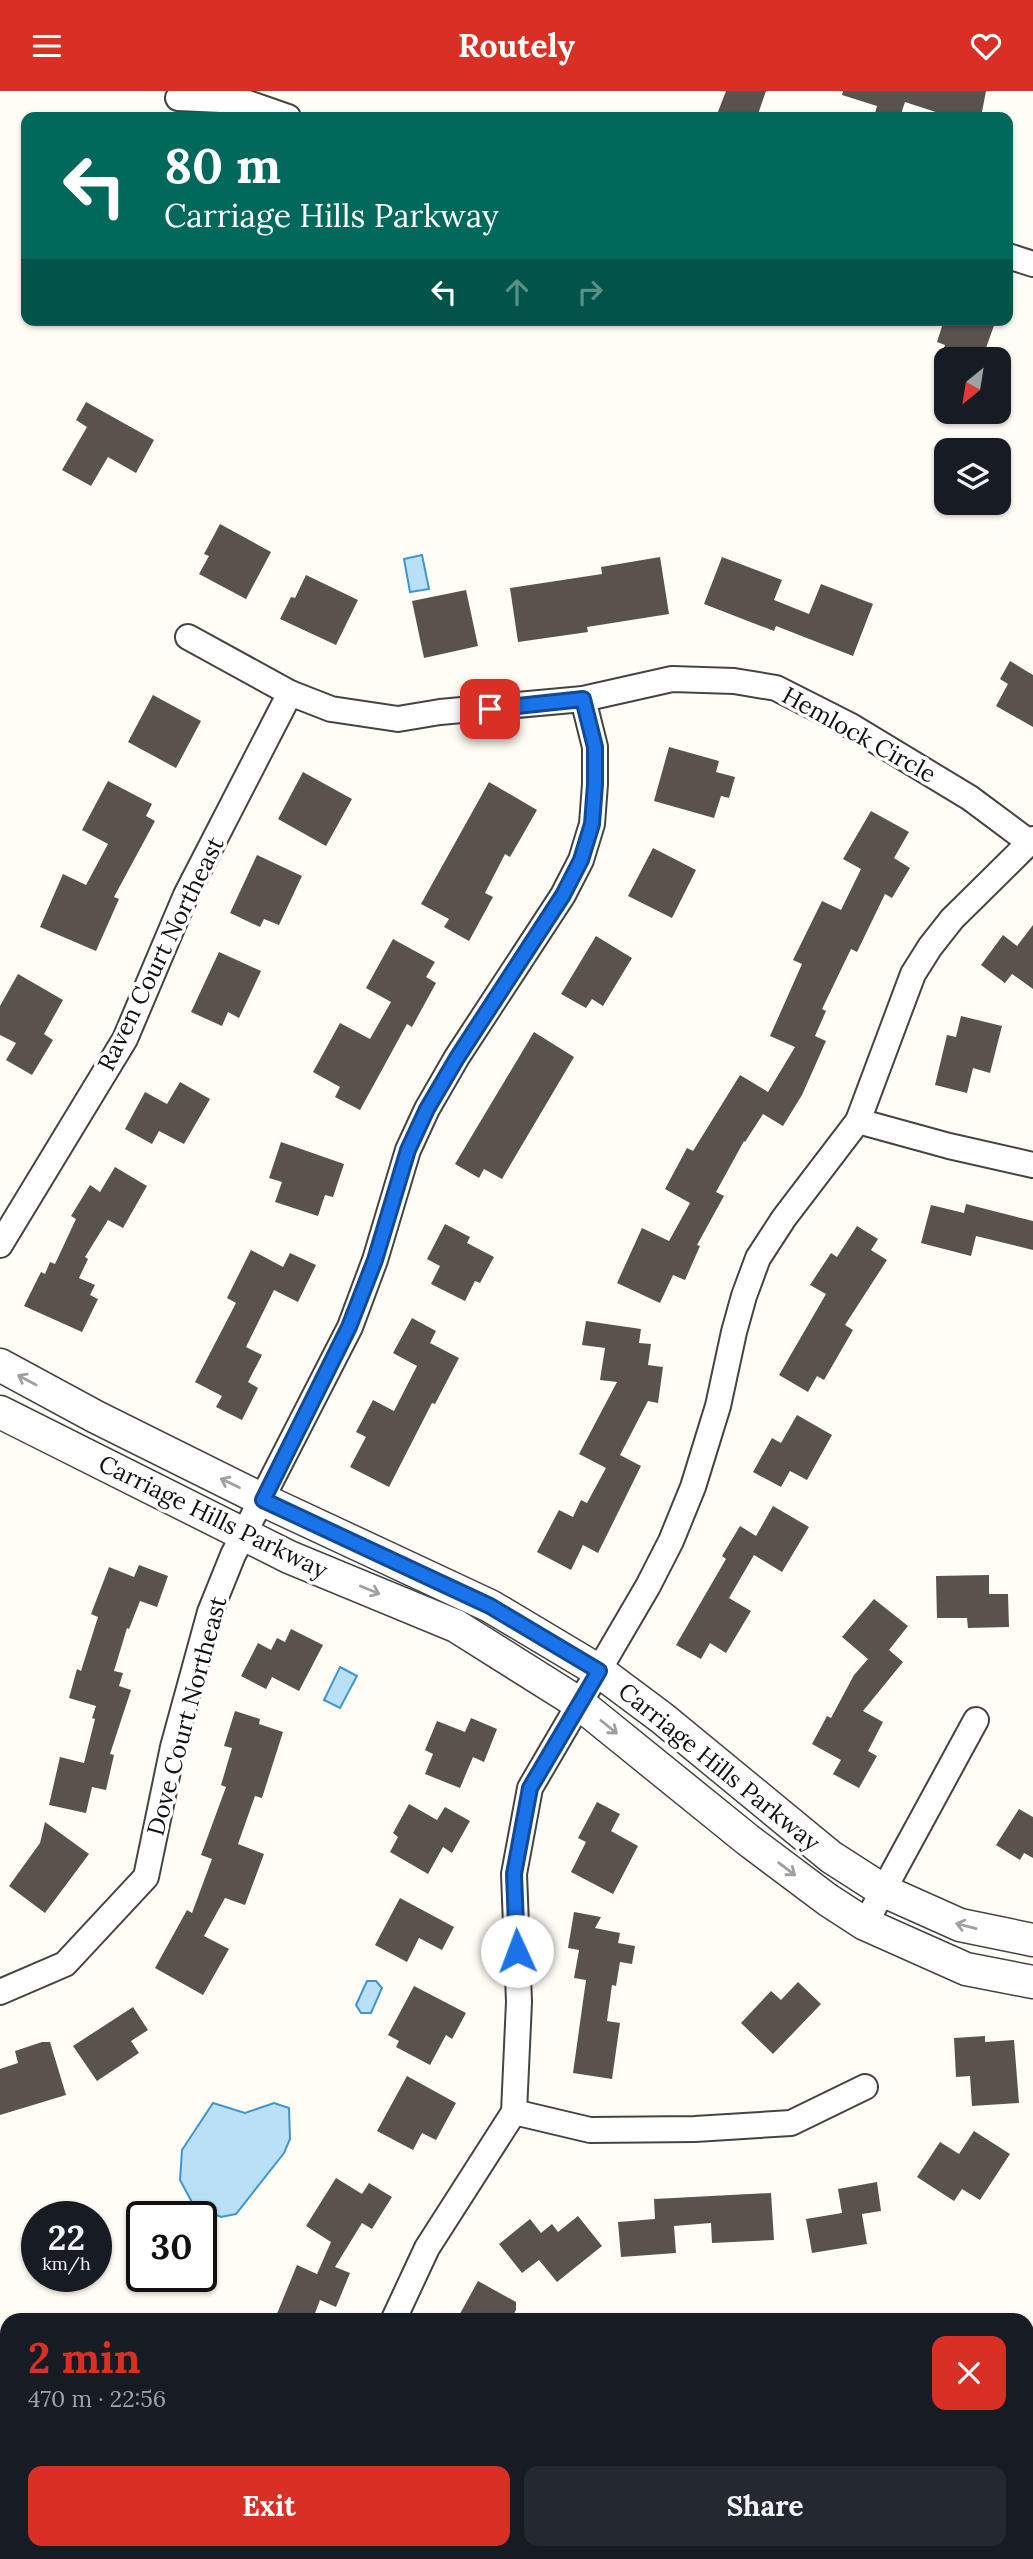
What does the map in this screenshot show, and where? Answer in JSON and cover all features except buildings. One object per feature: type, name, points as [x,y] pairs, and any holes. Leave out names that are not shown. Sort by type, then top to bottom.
[{"type":"street","points":[[178,98],[242,101],[274,112]]},
{"type":"street","points":[[1013,258],[1033,264]]},
{"type":"street","name":"Hemlock Circle","points":[[188,637],[290,693],[331,709],[398,719],[440,712],[583,699],[672,679],[734,681],[776,688],[851,726],[947,783],[1031,841]]},
{"type":"street","name":"Raven Court Northeast","points":[[0,1245],[125,1039],[186,895],[290,693]]},
{"type":"street","name":"Dove Court Northeast","points":[[0,1992],[65,1964],[146,1877],[173,1748],[209,1612],[244,1533],[349,1327],[375,1260],[408,1150],[427,1109],[563,895],[581,860],[592,824],[595,784],[595,747],[583,699]]},
{"type":"street","points":[[397,2313],[427,2248],[514,2112],[519,2002],[514,1874],[530,1788],[648,1586],[671,1541],[719,1406],[744,1296],[758,1258],[783,1218],[858,1121],[914,974],[930,947],[952,919],[1031,841]]},
{"type":"street","points":[[858,1121],[1033,1165]]},
{"type":"street","name":"Carriage Hills Parkway","points":[[0,1366],[263,1500],[490,1606],[599,1671],[662,1718],[831,1857],[884,1891],[960,1926],[1033,1940]]},
{"type":"street","name":"Carriage Hills Parkway","points":[[0,1412],[289,1557],[456,1626],[580,1704],[748,1840],[828,1901],[865,1924],[966,1969],[1033,1982]]},
{"type":"street","points":[[865,1924],[976,1720]]},
{"type":"street","points":[[514,2112],[590,2130],[695,2129],[791,2123],[865,2087]]},
{"type":"water","points":[[422,555],[429,589],[410,592],[404,559]]},
{"type":"water","points":[[340,1667],[357,1676],[340,1708],[324,1700]]},
{"type":"water","points":[[367,1981],[376,1981],[382,1988],[371,2013],[361,2013],[356,2005]]},
{"type":"water","points":[[213,2103],[245,2113],[274,2103],[289,2108],[290,2139],[284,2153],[236,2214],[217,2215],[217,2201],[191,2201],[180,2180],[182,2150]]},
{"type":"route","points":[[490,709],[583,699],[595,747],[592,824],[581,860],[563,895],[427,1109],[408,1150],[375,1260],[349,1327],[272,1477],[263,1500],[490,1606],[599,1671],[530,1788],[514,1874],[517,1951]]}]
